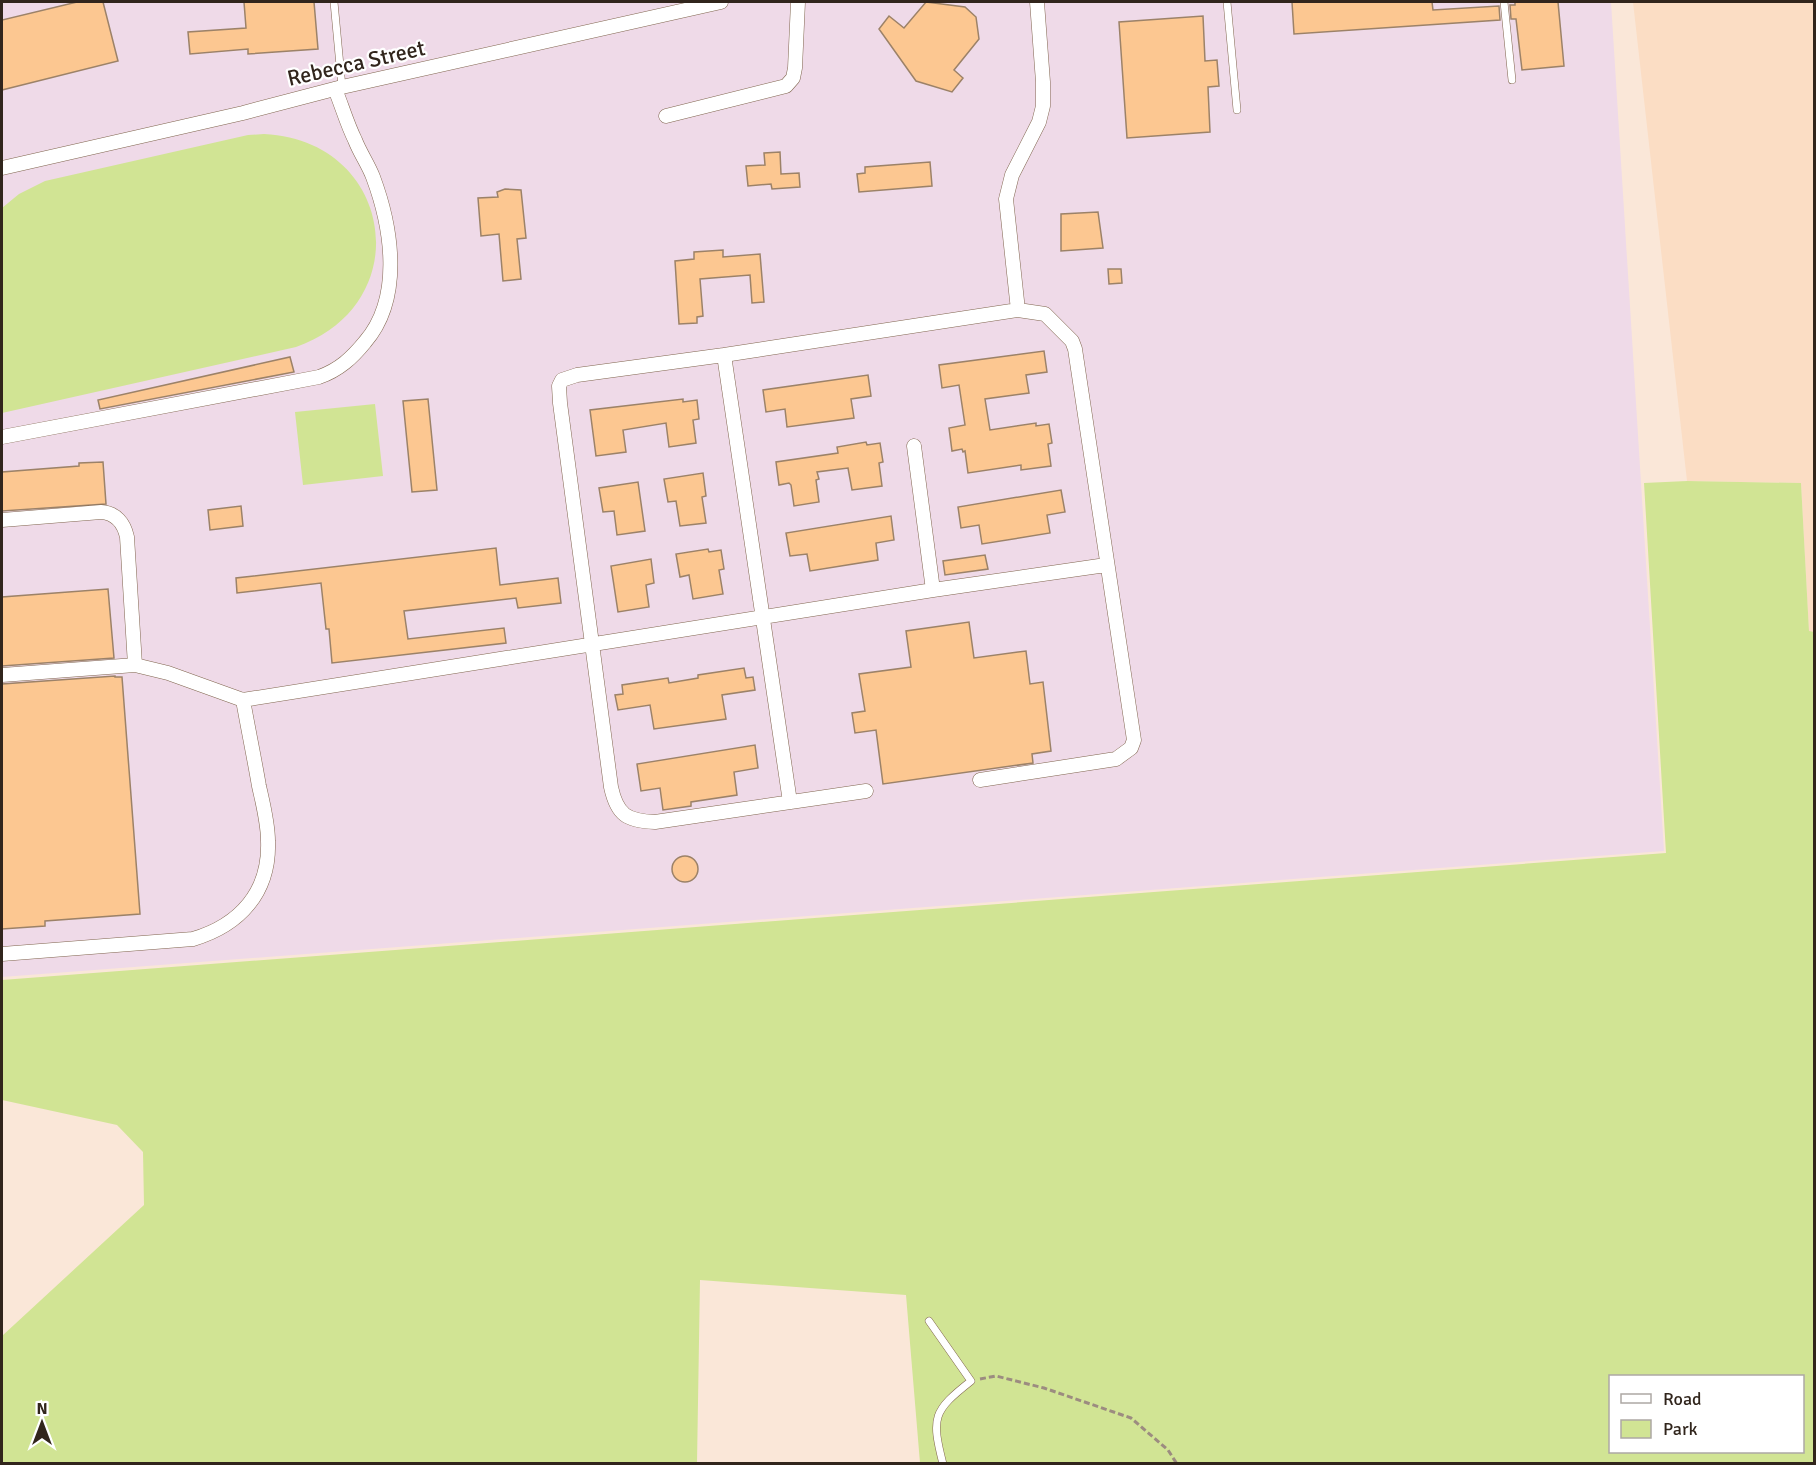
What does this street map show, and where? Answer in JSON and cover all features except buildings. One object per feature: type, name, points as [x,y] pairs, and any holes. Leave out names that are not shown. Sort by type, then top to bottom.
[{"type":"street","name":"Rebecca Street","points":[[2,168],[243,113],[338,88],[721,2]]},
{"type":"street","points":[[666,116],[786,86],[793,78],[795,68],[798,2]]},
{"type":"street","points":[[1018,310],[1006,199],[1012,175],[1039,122],[1042,106],[1044,81],[1037,2]]},
{"type":"street","points":[[2,437],[319,377],[333,372],[355,354],[376,330],[386,305],[390,275],[389,251],[380,198],[338,88]]},
{"type":"street","points":[[866,791],[655,822],[638,821],[623,814],[613,798],[611,787],[560,403],[560,383],[566,377],[1018,310],[1045,314],[1074,345],[1134,740],[1131,748],[1116,759],[980,780]]},
{"type":"street","points":[[724,355],[790,802]]},
{"type":"street","points":[[914,446],[933,590]]},
{"type":"street","points":[[2,520],[100,512],[112,515],[122,523],[127,537],[135,665]]},
{"type":"street","points":[[2,675],[135,665],[168,673],[243,699],[933,590],[1106,565]]},
{"type":"street","points":[[2,954],[193,939],[218,930],[242,913],[255,896],[265,875],[268,841],[243,699]]},
{"type":"lane","points":[[334,2],[338,88]]},
{"type":"lane","points":[[1227,2],[1237,110]]},
{"type":"lane","points":[[1504,2],[1512,80]]},
{"type":"lane","points":[[929,1322],[971,1381],[949,1398],[938,1415],[936,1431],[942,1464]]},
{"type":"path","points":[[971,1381],[996,1376],[1044,1388],[1131,1418],[1168,1450],[1178,1464]]},
{"type":"shaded area","points":[[2,2],[1611,2],[1664,851],[2,977]]},
{"type":"shaded area","points":[[1633,2],[1814,2],[1814,632],[1809,632],[1801,483],[1687,481]]},
{"type":"green space","points":[[264,134],[308,143],[341,164],[364,193],[375,227],[374,262],[361,296],[335,326],[296,347],[2,413],[2,208],[19,194],[45,181],[248,135]]},
{"type":"green space","points":[[375,404],[383,476],[303,485],[295,412]]},
{"type":"green space","points":[[1687,481],[1801,483],[1809,631],[1814,632],[1814,1463],[920,1463],[906,1295],[700,1280],[697,1463],[2,1463],[2,1336],[144,1205],[143,1152],[117,1125],[2,1100],[2,980],[1666,853],[1644,483]]}]
